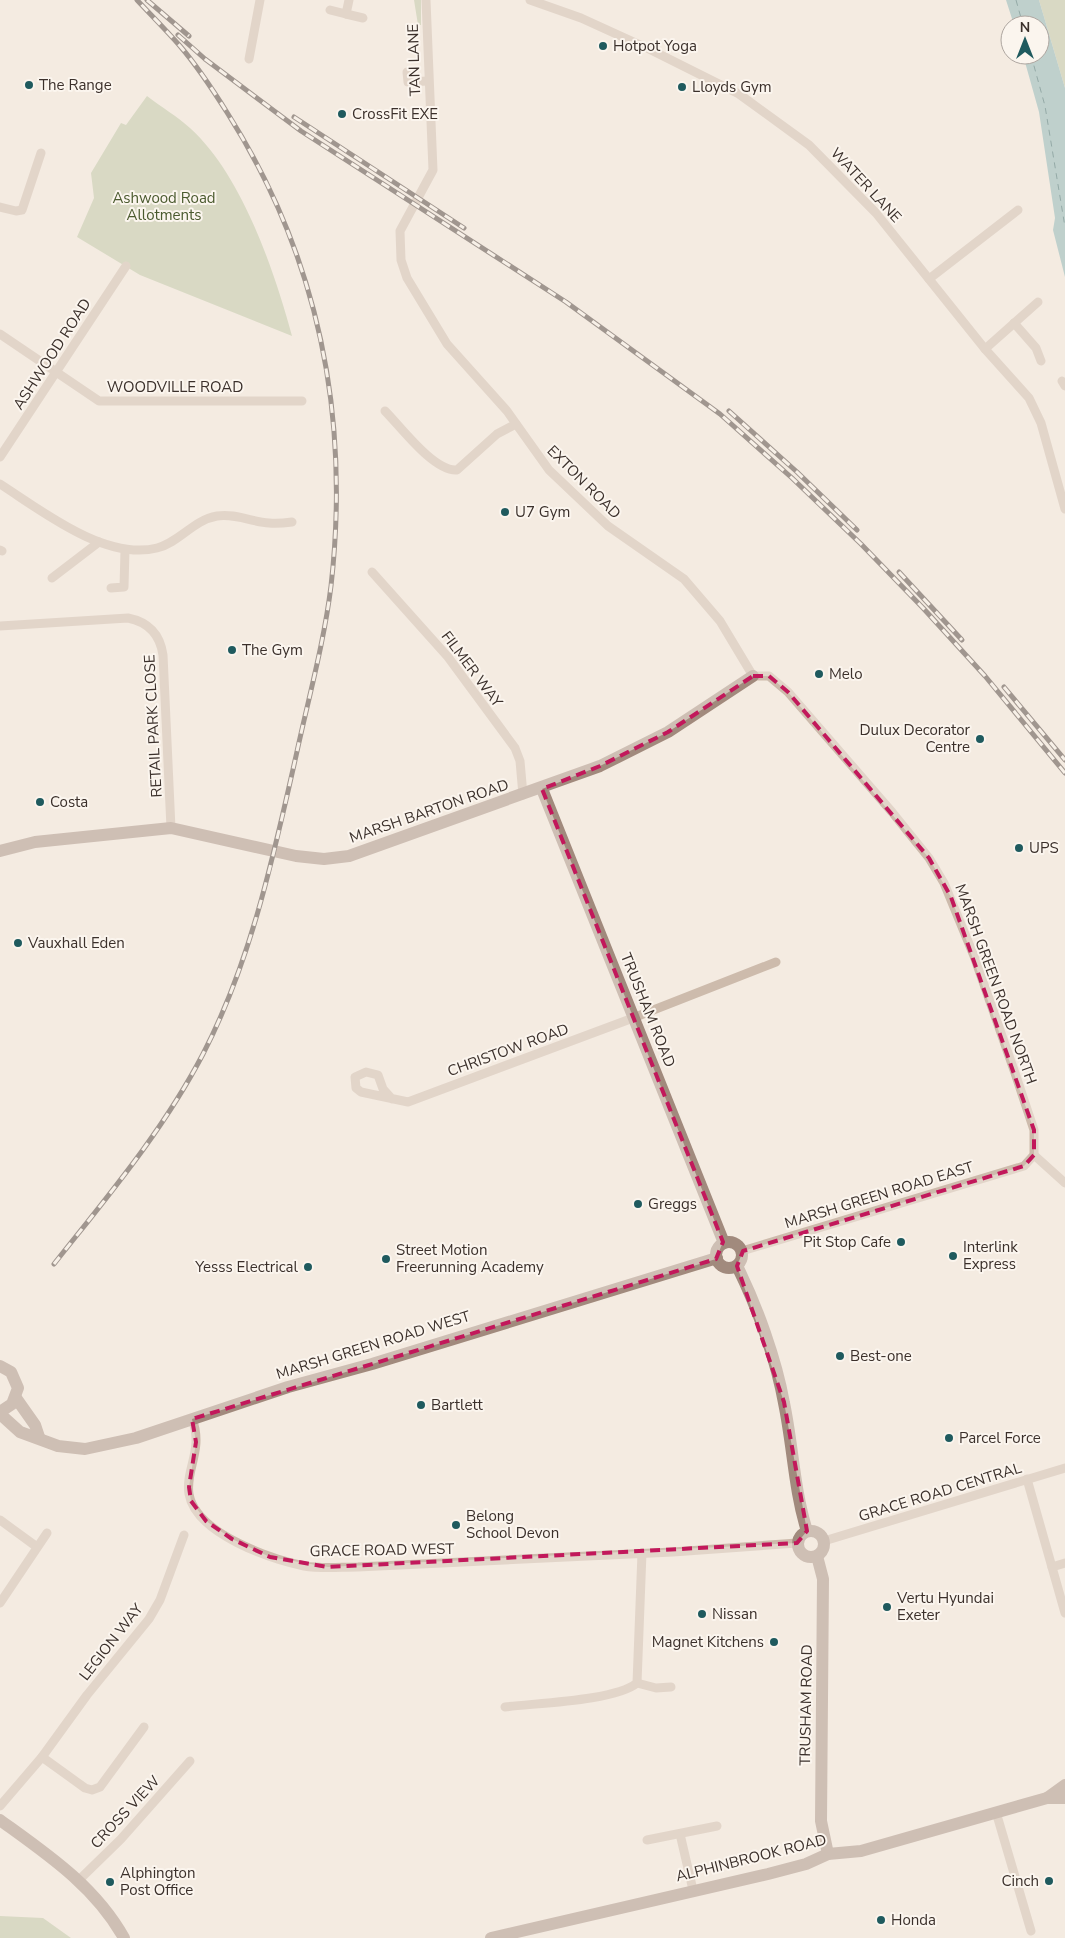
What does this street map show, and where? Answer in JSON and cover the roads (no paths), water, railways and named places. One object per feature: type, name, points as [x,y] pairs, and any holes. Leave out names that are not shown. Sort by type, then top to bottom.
[{"type":"street","points":[[249,59],[260,0]]},
{"type":"street","points":[[346,14],[349,0]]},
{"type":"street","name":"TAN LANE","points":[[400,232],[433,170],[426,0]]},
{"type":"street","name":"WATER LANE","points":[[530,0],[580,18],[649,49],[739,94],[809,145],[876,213],[985,349],[1028,398],[1041,423],[1061,481],[1065,509]]},
{"type":"street","points":[[330,10],[363,18]]},
{"type":"street","points":[[407,72],[408,82],[428,81]]},
{"type":"street","points":[[0,207],[16,211],[22,210],[41,153]]},
{"type":"street","points":[[929,279],[1018,210]]},
{"type":"street","name":"EXTON ROAD","points":[[400,232],[401,260],[407,278],[447,344],[516,424],[549,470],[573,494],[630,543],[684,579],[720,622],[753,676]]},
{"type":"street","name":"ASHWOOD ROAD","points":[[0,457],[126,266]]},
{"type":"street","points":[[985,349],[1038,302]]},
{"type":"street","points":[[1014,323],[1036,348],[1041,361]]},
{"type":"street","name":"WOODVILLE ROAD","points":[[0,334],[99,401],[302,401]]},
{"type":"street","points":[[385,411],[436,463],[450,470],[457,470],[497,434],[516,424]]},
{"type":"street","points":[[0,484],[55,518],[99,542],[125,550],[140,551],[168,544],[194,525],[216,516],[235,516],[268,523],[292,522]]},
{"type":"street","points":[[52,578],[99,542]]},
{"type":"street","points":[[111,588],[124,587],[125,550]]},
{"type":"street","name":"FILMER WAY","points":[[372,572],[448,657],[515,748],[520,760],[523,795]]},
{"type":"street","name":"RETAIL PARK CLOSE","points":[[0,626],[128,618],[146,625],[156,634],[163,655],[171,828]]},
{"type":"street","name":"MARSH BARTON ROAD","points":[[0,851],[44,841],[171,828],[296,856],[335,858],[387,845],[600,766],[668,732],[753,676]]},
{"type":"street","name":"MARSH GREEN ROAD NORTH","points":[[753,676],[768,676],[788,692],[892,812],[929,858],[939,874],[951,897],[964,930],[1034,1130],[1034,1155]]},
{"type":"street","name":"TRUSHAM ROAD","points":[[542,789],[724,1243]]},
{"type":"street","name":"CHRISTOW ROAD","points":[[392,1099],[408,1102],[776,962]]},
{"type":"street","points":[[1034,1155],[1065,1183]]},
{"type":"street","name":"MARSH GREEN ROAD EAST","points":[[742,1251],[1024,1166],[1034,1155]]},
{"type":"street","points":[[724,1243],[734,1243],[742,1251],[742,1258],[736,1266],[724,1267],[717,1258],[718,1248],[724,1243]]},
{"type":"street","name":"MARSH GREEN ROAD WEST","points":[[0,1413],[20,1432],[39,1437],[58,1446],[85,1449],[136,1438],[288,1387],[372,1364],[717,1258]]},
{"type":"street","points":[[736,1266],[747,1287],[780,1386],[799,1497],[807,1531]]},
{"type":"street","points":[[0,1366],[11,1372],[16,1380],[16,1398],[12,1404],[0,1413]]},
{"type":"street","points":[[16,1398],[35,1425],[39,1437]]},
{"type":"street","name":"GRACE ROAD WEST","points":[[192,1419],[196,1442],[189,1487],[191,1501],[199,1514],[232,1540],[270,1557],[306,1566],[328,1567],[642,1553],[797,1543]]},
{"type":"street","name":"GRACE ROAD CENTRAL","points":[[824,1541],[1065,1468]]},
{"type":"street","points":[[1027,1479],[1065,1613]]},
{"type":"street","points":[[0,1520],[37,1547]]},
{"type":"street","points":[[807,1531],[817,1532],[824,1541],[822,1552],[817,1556],[805,1556],[798,1550],[797,1543],[800,1536],[807,1531]]},
{"type":"street","points":[[0,1603],[47,1533]]},
{"type":"street","name":"LEGION WAY","points":[[0,1806],[42,1757],[87,1695],[149,1619],[160,1600],[184,1535]]},
{"type":"street","points":[[505,1707],[597,1697],[630,1690],[637,1684],[642,1553]]},
{"type":"street","name":"TRUSHAM ROAD","points":[[817,1556],[823,1579],[820,1821],[828,1854]]},
{"type":"street","points":[[1052,1566],[1065,1563]]},
{"type":"street","points":[[637,1684],[656,1688],[671,1687]]},
{"type":"street","points":[[42,1757],[78,1783],[92,1790],[100,1787],[144,1727]]},
{"type":"street","name":"CROSS VIEW","points":[[79,1880],[121,1839],[190,1761]]},
{"type":"street","name":"ALPHINBROOK ROAD","points":[[1047,1798],[1065,1784]]},
{"type":"street","name":"ALPHINBROOK ROAD","points":[[491,1938],[806,1864],[828,1854],[861,1851],[1047,1798],[1065,1798]]},
{"type":"street","points":[[996,1812],[1031,1931]]},
{"type":"street","points":[[0,1820],[79,1880],[100,1902],[124,1938]]},
{"type":"street","points":[[647,1840],[717,1826]]},
{"type":"street","points":[[680,1834],[693,1890]]},
{"type":"water","points":[[1006,0],[1039,0],[1043,15],[1011,15]]},
{"type":"water","points":[[1050,37],[1065,88],[1065,277],[1053,230],[1055,218],[1039,112],[1026,65],[1050,65]]},
{"type":"railway","points":[[54,1264],[133,1163],[170,1110],[203,1054],[235,983],[259,908],[279,833],[315,671],[331,586],[336,523],[336,462],[331,401],[321,341],[306,282],[285,225],[259,169],[211,87],[180,46],[137,0]]},
{"type":"railway","points":[[147,0],[189,36]]},
{"type":"railway","points":[[178,35],[205,59],[301,131],[566,302],[720,414],[792,478],[861,544],[923,608],[985,676],[1065,773]]},
{"type":"railway","points":[[294,117],[464,228]]},
{"type":"railway","points":[[729,411],[797,472],[857,530]]},
{"type":"railway","points":[[899,572],[962,640]]},
{"type":"railway","points":[[1004,687],[1065,760]]},
{"type":"place","name":"Hotpot Yoga","points":[[603,46]]},
{"type":"place","name":"The Range","points":[[29,85]]},
{"type":"place","name":"Lloyds Gym","points":[[682,87]]},
{"type":"place","name":"CrossFit EXE","points":[[342,114]]},
{"type":"place","name":"U7 Gym","points":[[505,512]]},
{"type":"place","name":"The Gym","points":[[232,650]]},
{"type":"place","name":"Melo","points":[[819,674]]},
{"type":"place","name":"Dulux Decorator Centre","points":[[980,739]]},
{"type":"place","name":"Costa","points":[[40,802]]},
{"type":"place","name":"UPS","points":[[1019,848]]},
{"type":"place","name":"Vauxhall Eden","points":[[18,943]]},
{"type":"place","name":"Greggs","points":[[638,1204]]},
{"type":"place","name":"Pit Stop Cafe","points":[[901,1242]]},
{"type":"place","name":"Interlink Express","points":[[953,1256]]},
{"type":"place","name":"Street Motion Freerunning Academy","points":[[386,1259]]},
{"type":"place","name":"Yesss Electrical","points":[[308,1267]]},
{"type":"place","name":"Best-one","points":[[840,1356]]},
{"type":"place","name":"Bartlett","points":[[421,1405]]},
{"type":"place","name":"Parcel Force","points":[[949,1438]]},
{"type":"place","name":"Belong School Devon","points":[[456,1525]]},
{"type":"place","name":"Vertu Hyundai Exeter","points":[[887,1607]]},
{"type":"place","name":"Nissan","points":[[702,1614]]},
{"type":"place","name":"Magnet Kitchens","points":[[774,1642]]},
{"type":"place","name":"Cinch","points":[[1049,1881]]},
{"type":"place","name":"Alphington Post Office","points":[[110,1882]]},
{"type":"place","name":"Honda","points":[[881,1920]]},
{"type":"park label","name":"Ashwood Road Allotments","points":[[164,206]]}]
